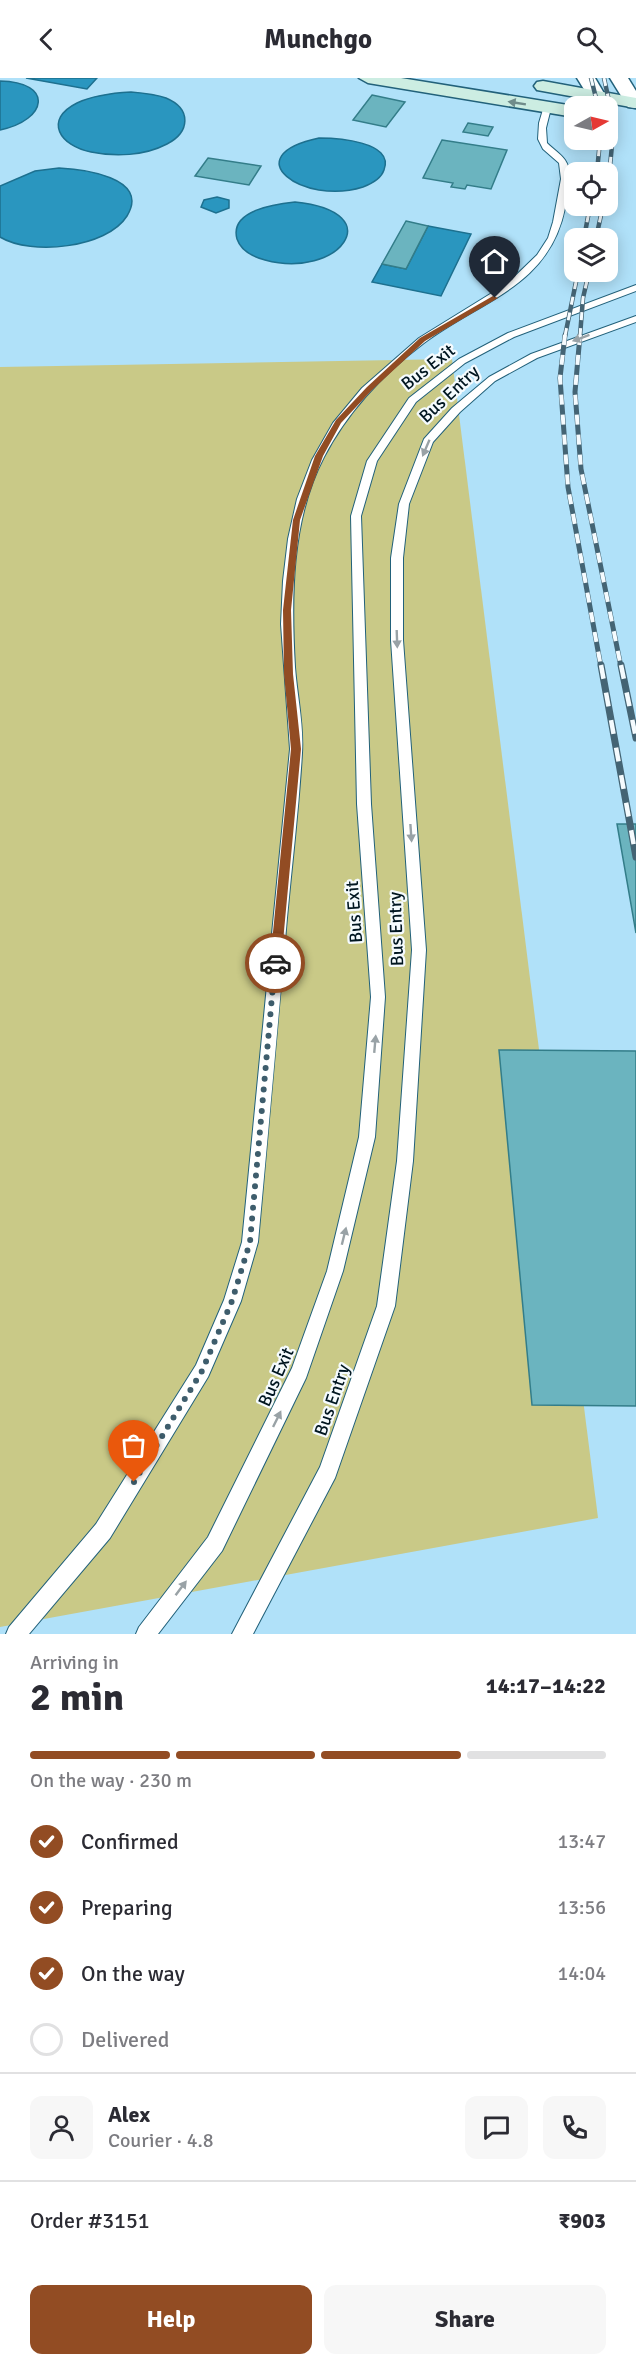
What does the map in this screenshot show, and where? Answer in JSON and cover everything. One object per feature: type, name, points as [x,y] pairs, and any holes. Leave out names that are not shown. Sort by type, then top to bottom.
[{"type":"main road","points":[[368,78],[564,111]]},
{"type":"main road","points":[[526,84],[596,95],[634,112]]},
{"type":"street","points":[[586,78],[596,95]]},
{"type":"street","points":[[619,78],[634,112]]},
{"type":"lane","points":[[15,1634],[40,1608],[103,1531],[202,1371],[232,1301],[250,1242],[296,749],[288,674],[287,610],[297,520],[319,456],[339,422],[369,388],[423,339],[495,298],[524,277],[536,264],[553,237],[563,196],[565,176],[562,163],[544,145],[542,133],[547,108]]},
{"type":"lane","name":"Bus Exit","points":[[146,1634],[215,1544],[300,1372],[335,1271],[368,1137],[378,997],[364,804],[356,516],[372,461],[412,400],[462,361],[511,335],[636,288]]},
{"type":"lane","name":"Bus Entry","points":[[242,1634],[328,1471],[386,1306],[405,1161],[419,950],[397,640],[397,558],[404,504],[428,441],[456,410],[492,379],[534,356],[636,319]]},
{"type":"green space","points":[[452,359],[598,1518],[0,1627],[0,367]]},
{"type":"water","points":[[26,78],[97,78],[87,89]]},
{"type":"water","points":[[0,81],[17,83],[30,88],[36,94],[38,102],[28,118],[0,130]]},
{"type":"water","points":[[131,92],[166,98],[180,108],[185,121],[184,127],[175,139],[158,148],[139,153],[100,154],[80,149],[71,144],[60,132],[58,124],[60,117],[77,103],[103,95]]},
{"type":"water","points":[[319,138],[349,140],[372,147],[381,153],[385,160],[383,173],[366,186],[340,191],[319,190],[300,185],[287,176],[280,166],[282,156],[294,146]]},
{"type":"water","points":[[59,168],[97,173],[122,184],[130,192],[132,203],[127,216],[117,227],[103,235],[68,246],[30,246],[0,237],[0,186],[35,171]]},
{"type":"water","points":[[217,197],[229,200],[229,208],[216,213],[201,207],[204,200]]},
{"type":"water","points":[[295,202],[325,208],[342,218],[347,230],[344,242],[332,253],[314,261],[291,264],[261,259],[248,253],[242,247],[237,239],[236,229],[247,215],[266,207]]},
{"type":"water","points":[[428,226],[471,234],[441,296],[372,282],[382,264],[406,269]]},
{"type":"building","points":[[372,95],[405,102],[386,127],[353,120]]},
{"type":"building","points":[[468,123],[493,127],[488,136],[463,132]]},
{"type":"building","points":[[442,140],[507,150],[491,189],[467,185],[465,189],[451,187],[453,183],[423,178]]},
{"type":"building","points":[[208,158],[261,166],[249,185],[195,176]]},
{"type":"building","points":[[406,221],[428,226],[406,269],[382,264]]},
{"type":"building","points":[[617,824],[636,824],[636,933]]},
{"type":"building","points":[[499,1050],[636,1051],[636,1406],[532,1405]]},
{"type":"railway","points":[[591,78],[596,96]]},
{"type":"railway","points":[[604,78],[614,124],[610,162]]},
{"type":"railway","points":[[598,162],[599,150]]},
{"type":"railway","points":[[586,228],[588,216]]},
{"type":"railway","points":[[598,228],[601,216]]},
{"type":"railway","points":[[565,336],[576,282]]},
{"type":"railway","points":[[580,336],[587,282]]},
{"type":"railway","points":[[565,335],[560,378],[568,487],[601,667]]},
{"type":"railway","points":[[580,335],[575,392],[581,469],[621,667]]},
{"type":"railway","points":[[601,665],[636,857]]},
{"type":"railway","points":[[621,665],[636,738]]},
{"type":"way so far","points":[[134,1482],[202,1371],[232,1301],[250,1242],[275,963]]},
{"type":"route","points":[[275,963],[296,749],[288,674],[287,610],[297,520],[319,456],[339,422],[369,388],[423,339],[495,298]]}]
